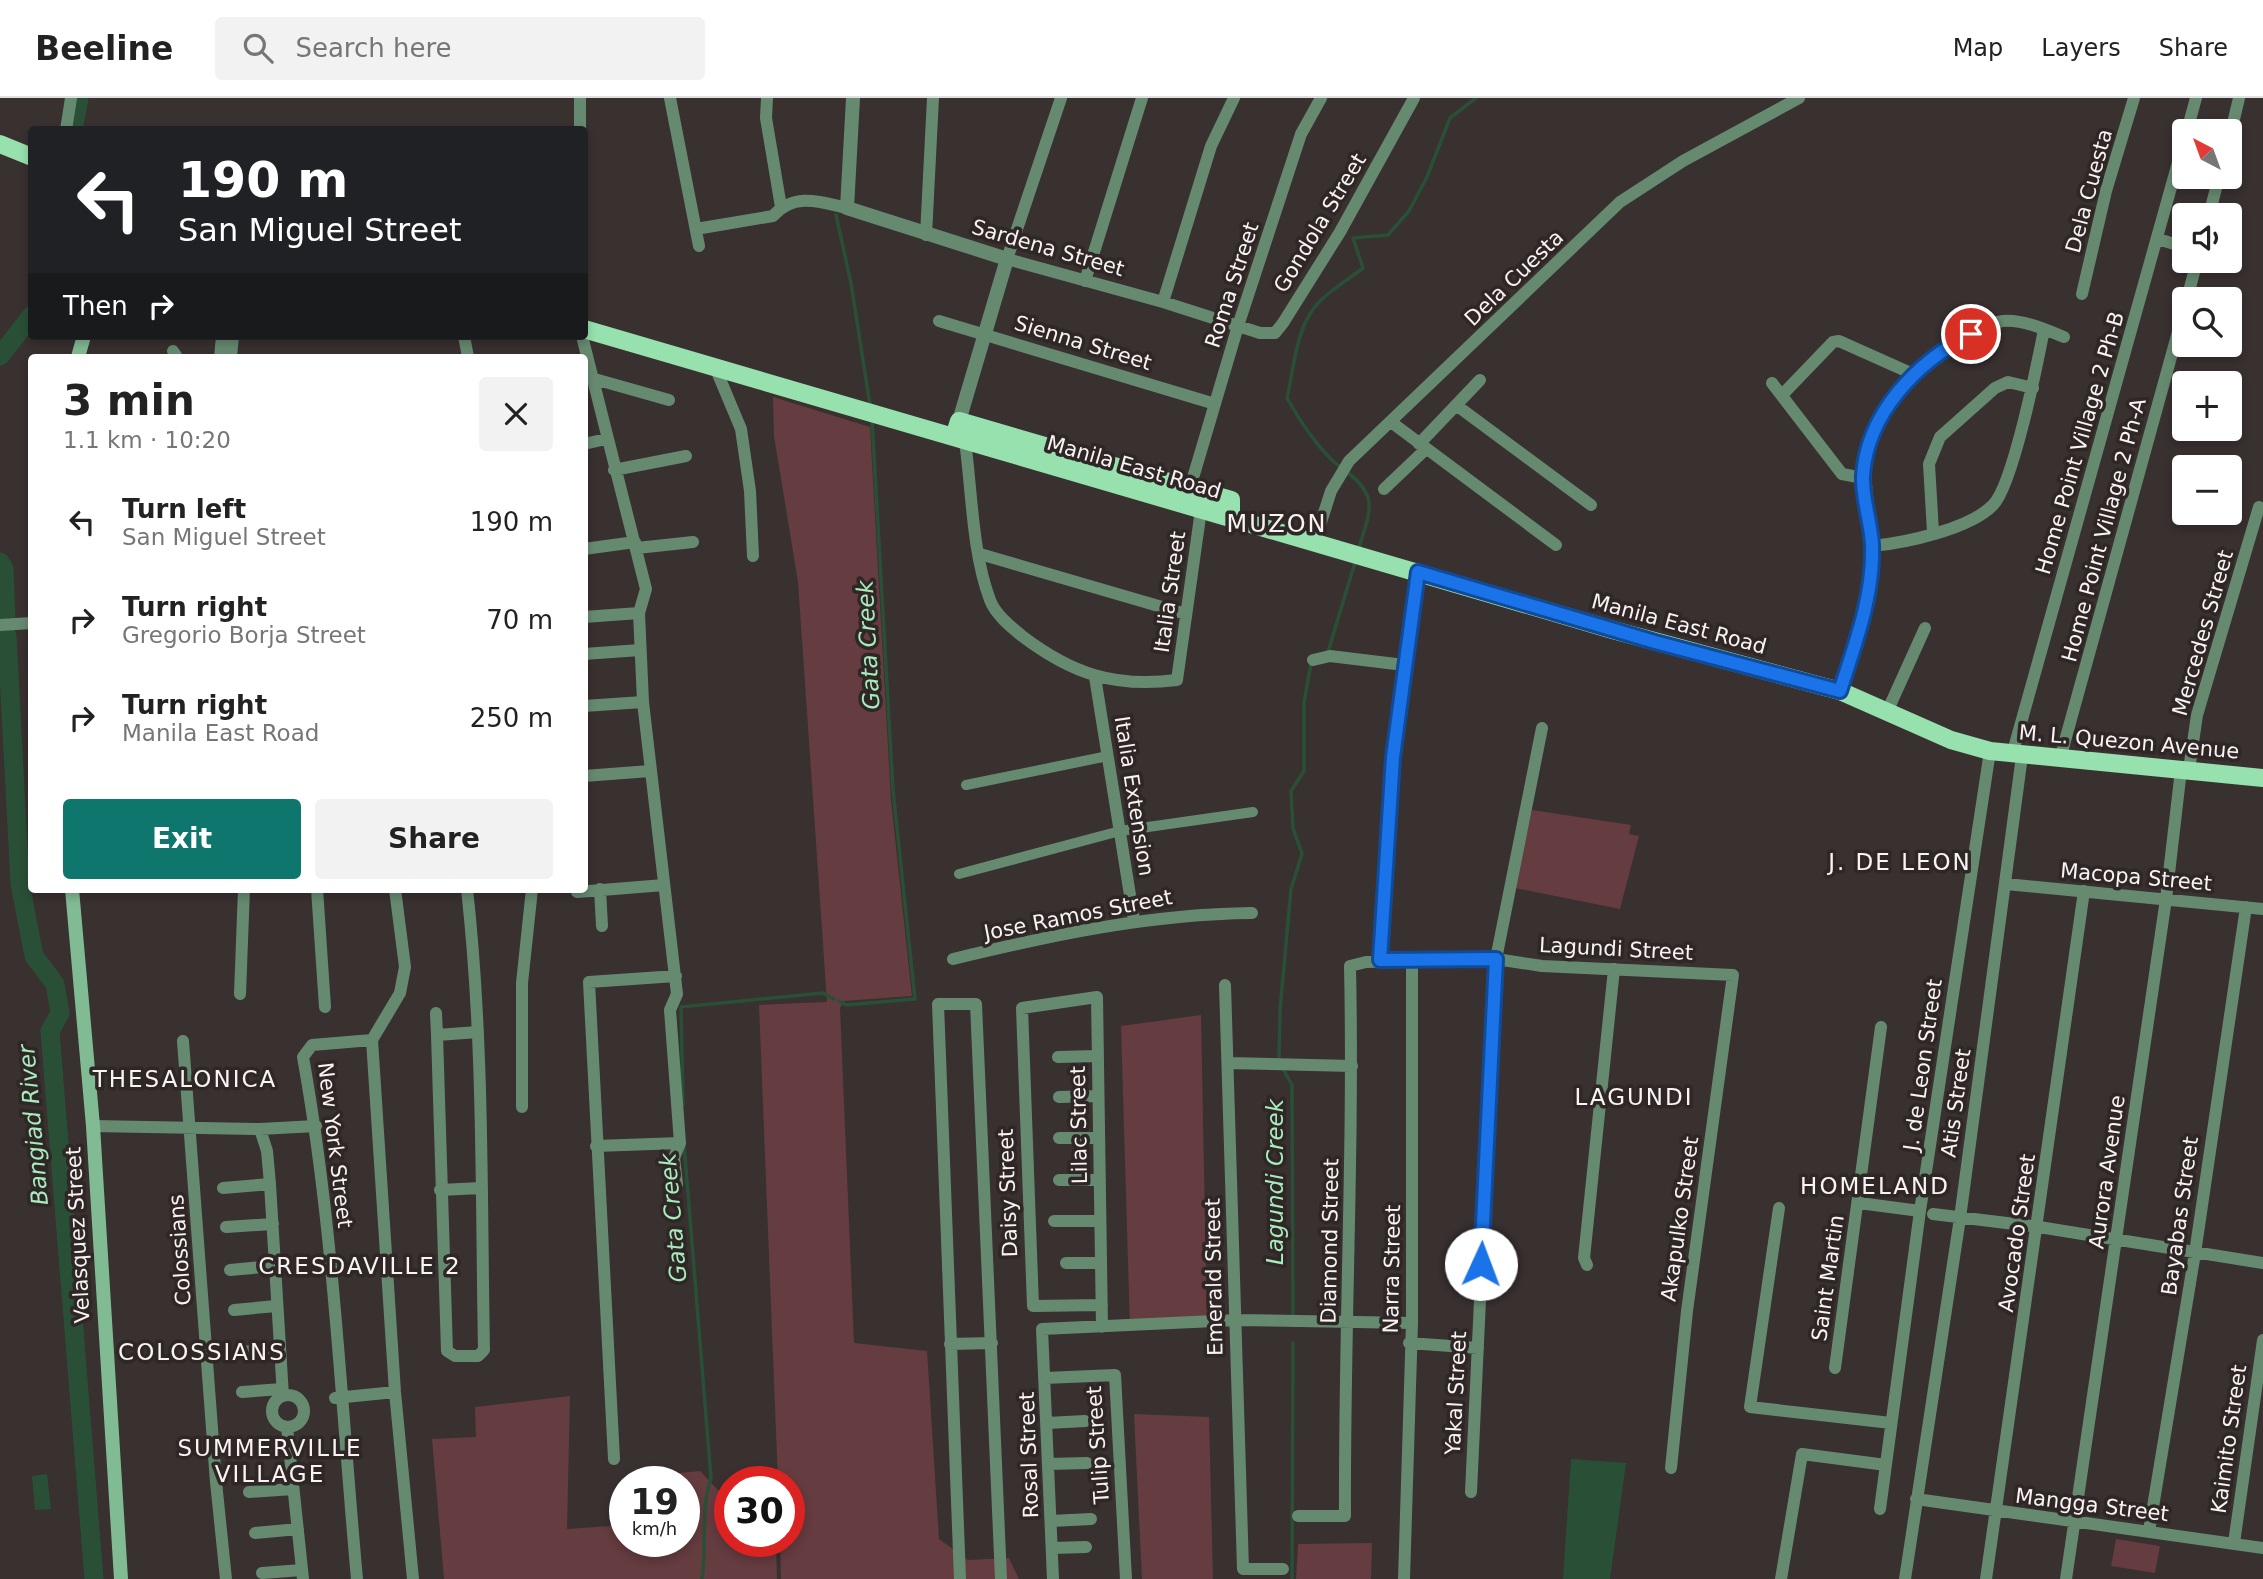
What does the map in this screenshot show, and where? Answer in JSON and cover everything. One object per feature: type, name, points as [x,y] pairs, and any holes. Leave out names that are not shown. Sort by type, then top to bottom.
[{"type":"main road","points":[[0,144],[28,155]]},
{"type":"main road","name":"Manila East Road","points":[[588,330],[870,413],[959,433],[1067,471],[1625,634],[1840,691],[1951,740],[1990,751]]},
{"type":"main road","points":[[959,433],[1073,453],[1231,500],[1231,519]]},
{"type":"main road","points":[[1067,471],[1073,453]]},
{"type":"main road","points":[[1190,488],[1193,508]]},
{"type":"main road","name":"M. L. Quezon Avenue","points":[[1990,751],[2263,778]]},
{"type":"main road","name":"Velasquez Street","points":[[72,893],[93,1126],[121,1579]]},
{"type":"street","points":[[67,126],[71,98]]},
{"type":"street","points":[[580,98],[580,126]]},
{"type":"street","points":[[670,98],[699,246]]},
{"type":"street","points":[[767,98],[766,118],[781,207]]},
{"type":"street","points":[[696,229],[773,216],[781,207],[810,199],[847,208],[853,98]]},
{"type":"street","points":[[926,235],[933,98]]},
{"type":"street","points":[[959,433],[1007,259],[1060,98]]},
{"type":"street","points":[[1085,281],[1142,98]]},
{"type":"street","points":[[1163,302],[1210,146],[1234,98]]},
{"type":"street","name":"Roma Street","points":[[1190,488],[1238,326],[1301,134],[1321,98]]},
{"type":"street","name":"Gondola Street","points":[[1238,326],[1260,333],[1275,332],[1283,323],[1340,232],[1414,98]]},
{"type":"street","name":"Dela Cuesta","points":[[1314,544],[1339,472],[1620,202],[1683,161],[1799,98]]},
{"type":"street","name":"Dela Cuesta","points":[[2082,294],[2106,191],[2134,98]]},
{"type":"street","points":[[2190,119],[2196,98]]},
{"type":"street","points":[[2234,119],[2239,98]]},
{"type":"street","name":"Home Point Village 2 Ph-B","points":[[2017,755],[2172,186]]},
{"type":"street","name":"Sardena Street","points":[[847,208],[926,235],[1238,326]]},
{"type":"street","points":[[2158,239],[2172,243]]},
{"type":"street","points":[[1840,691],[1859,633],[1872,546],[1863,478],[1877,419],[1915,375],[1957,341],[1985,326],[2004,320],[2044,329],[2064,337]]},
{"type":"street","name":"Sienna Street","points":[[939,321],[1215,404]]},
{"type":"street","points":[[1872,546],[1903,543],[1964,524],[1996,503],[2033,388],[2044,329]]},
{"type":"street","points":[[1782,395],[1833,342],[1839,341],[1915,375]]},
{"type":"street","name":"Home Point Village 2 Ph-A","points":[[2060,760],[2172,354]]},
{"type":"street","points":[[588,361],[646,589],[639,613],[643,702],[677,994],[670,1010],[680,1143],[674,1158],[677,1184]]},
{"type":"street","points":[[715,367],[741,429],[750,491],[753,556]]},
{"type":"street","points":[[592,378],[668,400]]},
{"type":"street","points":[[1384,489],[1480,380]]},
{"type":"street","points":[[1933,532],[1929,464],[1940,437],[1994,388],[2008,382],[2033,388]]},
{"type":"street","points":[[1772,383],[1842,474],[1863,478]]},
{"type":"street","points":[[1456,405],[1591,505]]},
{"type":"street","points":[[1391,422],[1556,545]]},
{"type":"street","name":"Italia Street","points":[[959,433],[979,554],[990,602],[1010,626],[1070,667],[1095,677],[1118,682],[1177,680],[1186,614],[1193,508]]},
{"type":"street","points":[[588,443],[606,439]]},
{"type":"street","points":[[614,470],[687,456]]},
{"type":"street","name":"Mercedes Street","points":[[2185,770],[2197,715],[2259,507]]},
{"type":"street","points":[[588,549],[693,542]]},
{"type":"street","points":[[979,554],[1186,614]]},
{"type":"street","points":[[1380,960],[1393,757],[1418,572]]},
{"type":"street","points":[[588,617],[639,613]]},
{"type":"street","points":[[0,625],[28,623]]},
{"type":"street","points":[[1887,712],[1925,628]]},
{"type":"street","points":[[588,654],[640,650]]},
{"type":"street","points":[[1314,660],[1330,656],[1404,665]]},
{"type":"street","name":"Italia Extension","points":[[1095,677],[1134,920]]},
{"type":"street","points":[[588,706],[643,702]]},
{"type":"street","name":"Yakal Street","points":[[1471,1492],[1496,959],[1542,728]]},
{"type":"street","name":"J. de Leon Street","points":[[1880,1510],[1927,1213],[1990,751]]},
{"type":"street","name":"Atis Street","points":[[1905,1579],[2006,884],[2017,755]]},
{"type":"street","points":[[966,785],[1108,756]]},
{"type":"street","name":"Aurora Avenue","points":[[2066,1579],[2185,770]]},
{"type":"street","points":[[588,776],[650,771]]},
{"type":"street","points":[[959,874],[1120,831],[1253,812]]},
{"type":"street","name":"Macopa Street","points":[[2006,884],[2263,909]]},
{"type":"street","points":[[588,891],[664,885]]},
{"type":"street","points":[[600,889],[602,926]]},
{"type":"street","name":"Avocado Street","points":[[1986,1579],[2039,1227],[2084,891]]},
{"type":"street","points":[[240,994],[244,893]]},
{"type":"street","points":[[317,893],[325,1007]]},
{"type":"street","points":[[395,893],[405,967],[400,993],[372,1040],[395,1392],[413,1579]]},
{"type":"street","points":[[436,1013],[447,1351],[455,1356],[478,1356],[484,1350],[478,1032],[475,962],[467,893]]},
{"type":"street","points":[[522,1107],[522,983],[532,893]]},
{"type":"street","name":"Bayabas Street","points":[[2149,1531],[2195,1253],[2246,907]]},
{"type":"street","name":"Jose Ramos Street","points":[[953,959],[1134,920],[1192,914],[1252,914]]},
{"type":"street","name":"Lagundi Street","points":[[1350,966],[1380,960],[1496,959],[1542,966],[1734,975]]},
{"type":"street","name":"Narra Street","points":[[1404,1579],[1409,1343],[1412,1323],[1412,960]]},
{"type":"street","name":"Diamond Street","points":[[1298,1516],[1345,1517],[1344,1390],[1349,1324],[1352,1066],[1350,966]]},
{"type":"street","points":[[1587,1265],[1584,1258],[1614,969]]},
{"type":"street","name":"Akapulko Street","points":[[1671,1468],[1687,1311],[1734,975]]},
{"type":"street","points":[[614,1459],[589,982],[676,976]]},
{"type":"street","name":"Emerald Street","points":[[1225,985],[1243,1569],[1283,1569]]},
{"type":"street","name":"Lilac Street","points":[[1022,1009],[1097,997],[1102,1327]]},
{"type":"street","points":[[960,1579],[938,1004],[976,1004],[1001,1579]]},
{"type":"street","name":"Daisy Street","points":[[1022,1009],[1032,1306],[1102,1305]]},
{"type":"street","name":"Saint Martin","points":[[1835,1368],[1881,1027]]},
{"type":"street","points":[[437,1035],[478,1032]]},
{"type":"street","name":"New York Street","points":[[357,1579],[337,1398],[316,1126],[303,1057],[306,1049],[312,1045],[372,1040]]},
{"type":"street","points":[[183,1041],[191,1128]]},
{"type":"street","points":[[1058,1057],[1097,1056]]},
{"type":"street","points":[[1228,1063],[1352,1066]]},
{"type":"street","points":[[1059,1097],[1098,1097]]},
{"type":"street","points":[[93,1126],[260,1129],[316,1126]]},
{"type":"street","name":"Colossians","points":[[191,1128],[215,1469],[226,1579]]},
{"type":"street","points":[[242,1392],[283,1392],[296,1398],[303,1409],[299,1422],[287,1427],[278,1423],[272,1414],[275,1403],[283,1392],[270,1184],[267,1151],[260,1129]]},
{"type":"street","points":[[1059,1138],[1099,1138]]},
{"type":"street","points":[[596,1146],[680,1143]]},
{"type":"street","points":[[1059,1180],[1100,1180]]},
{"type":"street","points":[[223,1188],[270,1184]]},
{"type":"street","points":[[440,1190],[481,1188]]},
{"type":"street","points":[[1859,1203],[2039,1227],[2263,1263]]},
{"type":"street","points":[[1779,1208],[1750,1407],[1892,1423]]},
{"type":"street","points":[[1054,1221],[1100,1221]]},
{"type":"street","points":[[226,1227],[273,1224]]},
{"type":"street","points":[[1066,1263],[1101,1263]]},
{"type":"street","points":[[230,1270],[274,1266]]},
{"type":"street","points":[[234,1310],[276,1306]]},
{"type":"street","points":[[1102,1327],[1236,1320],[1412,1323]]},
{"type":"street","name":"Rosal Street","points":[[1053,1579],[1042,1329],[1102,1327]]},
{"type":"street","name":"Kaimito Street","points":[[2234,1543],[2263,1342]]},
{"type":"street","points":[[950,1344],[992,1343]]},
{"type":"street","points":[[1409,1343],[1478,1348]]},
{"type":"street","points":[[239,1352],[280,1349]]},
{"type":"street","name":"Tulip Street","points":[[1045,1378],[1115,1375],[1126,1579]]},
{"type":"street","points":[[337,1398],[395,1392]]},
{"type":"street","points":[[1047,1423],[1085,1421]]},
{"type":"street","points":[[262,1573],[303,1575],[287,1427]]},
{"type":"street","points":[[256,1450],[289,1448]]},
{"type":"street","points":[[1781,1579],[1802,1454],[1886,1465]]},
{"type":"street","points":[[1048,1464],[1087,1462]]},
{"type":"street","points":[[249,1492],[293,1489]]},
{"type":"street","name":"Mangga Street","points":[[1916,1499],[2263,1548]]},
{"type":"street","points":[[1051,1521],[1091,1519]]},
{"type":"street","points":[[255,1533],[298,1529]]},
{"type":"street","points":[[1052,1548],[1086,1547]]},
{"type":"shaded area","points":[[773,397],[870,427],[891,800],[912,996],[844,1001],[840,1008],[854,1343],[927,1351],[939,1539],[968,1560],[1009,1558],[1019,1579],[781,1579],[780,1557],[805,1557],[805,1466],[777,1466],[759,1005],[827,1002],[798,582],[774,436]]},
{"type":"shaded area","points":[[1532,810],[1631,825],[1629,834],[1639,836],[1620,909],[1515,888]]},
{"type":"shaded area","points":[[1201,1015],[1207,1327],[1130,1330],[1121,1026]]},
{"type":"shaded area","points":[[570,1396],[567,1529],[609,1526],[609,1557],[700,1557],[700,1471],[714,1486],[714,1557],[776,1557],[777,1579],[444,1579],[432,1439],[476,1437],[475,1407]]},
{"type":"shaded area","points":[[1134,1414],[1209,1417],[1213,1579],[1142,1579]]},
{"type":"shaded area","points":[[1571,1459],[1626,1463],[1610,1579],[1563,1579]]},
{"type":"shaded area","points":[[47,1474],[51,1509],[35,1510],[32,1476]]},
{"type":"shaded area","points":[[2116,1539],[2160,1546],[2155,1573],[2111,1566]]},
{"type":"shaded area","points":[[1372,1543],[1371,1579],[1296,1579],[1298,1544]]},
{"type":"waterway","name":"Bangiad River","points":[[74,126],[79,98]]},
{"type":"waterway","name":"Lagundi Creek","points":[[1341,468],[1311,436],[1287,398],[1301,334],[1320,301],[1363,268],[1353,238],[1388,235],[1409,211],[1427,177],[1450,118],[1476,98]]},
{"type":"waterway","name":"Gata Creek","points":[[836,215],[851,283],[870,405]]},
{"type":"waterway","name":"Bangiad River","points":[[0,356],[28,320]]},
{"type":"waterway","name":"Gata Creek","points":[[839,1001],[846,1005],[915,999],[893,790],[872,420]]},
{"type":"waterway","name":"Lagundi Creek","points":[[1347,472],[1364,489],[1368,498],[1368,515],[1359,548]]},
{"type":"waterway","name":"Lagundi Creek","points":[[1328,652],[1356,559]]},
{"type":"waterway","name":"Bangiad River","points":[[0,562],[4,569],[6,620]]},
{"type":"waterway","name":"Bangiad River","points":[[7,636],[20,884],[34,956],[55,984],[60,1013],[50,1031],[94,1579]]},
{"type":"waterway","name":"Lagundi Creek","points":[[1279,1060],[1280,1010],[1291,889],[1302,854],[1293,828],[1291,791],[1304,771],[1304,702],[1311,664]]},
{"type":"waterway","name":"Gata Creek","points":[[683,1105],[681,1007],[823,993],[834,999]]},
{"type":"waterway","name":"Lagundi Creek","points":[[1282,1067],[1292,1085],[1293,1319]]},
{"type":"waterway","name":"Gata Creek","points":[[684,1144],[711,1478],[706,1503],[702,1579]]},
{"type":"waterway","name":"Lagundi Creek","points":[[1292,1579],[1293,1343]]},
{"type":"district","name":"MUZON","points":[[1277,524]]},
{"type":"district","name":"J. DE LEON","points":[[1900,862]]},
{"type":"district","name":"THESALONICA","points":[[185,1079]]},
{"type":"district","name":"LAGUNDI","points":[[1634,1097]]},
{"type":"district","name":"HOMELAND","points":[[1875,1186]]},
{"type":"district","name":"CRESDAVILLE 2","points":[[360,1266]]},
{"type":"district","name":"COLOSSIANS","points":[[202,1352]]},
{"type":"district","name":"SUMMERVILLE VILLAGE","points":[[270,1461]]},
{"type":"route","points":[[1481,1264],[1496,959],[1380,960],[1393,757],[1418,572],[1697,654],[1840,691],[1859,633],[1867,593],[1872,546],[1863,478],[1869,442],[1877,419],[1915,375],[1957,341],[1971,334]]}]
